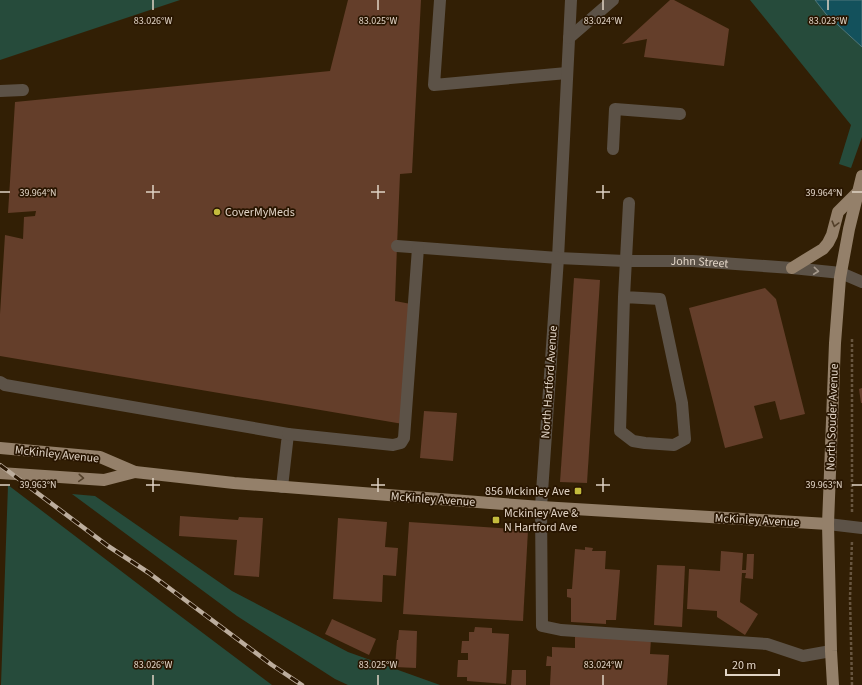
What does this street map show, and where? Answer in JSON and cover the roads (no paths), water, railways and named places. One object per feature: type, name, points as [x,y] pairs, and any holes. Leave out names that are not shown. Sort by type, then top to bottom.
[{"type":"main road","name":"North Souder Avenue","points":[[833,685],[830,650],[828,524],[835,343],[841,273],[857,193],[862,176]]},
{"type":"main road","points":[[792,268],[823,249],[832,235],[838,212],[857,193]]},
{"type":"main road","name":"McKinley Avenue","points":[[0,448],[100,457],[136,472],[282,487],[541,507],[828,524]]},
{"type":"main road","name":"McKinley Avenue","points":[[0,472],[104,480],[136,472]]},
{"type":"street","points":[[440,0],[434,85],[567,73]]},
{"type":"street","name":"North Hartford Avenue","points":[[571,0],[558,258],[541,507],[542,626],[561,630],[767,644],[803,656],[830,650]]},
{"type":"street","points":[[569,38],[614,0]]},
{"type":"street","points":[[0,91],[23,90]]},
{"type":"street","points":[[613,149],[615,109],[680,114]]},
{"type":"street","points":[[624,296],[660,299],[682,403],[685,439],[674,445],[633,441],[620,431],[625,261],[629,203]]},
{"type":"street","name":"John Street","points":[[397,246],[558,258],[625,261],[693,261],[792,268],[841,273],[862,282]]},
{"type":"street","points":[[0,382],[5,385],[288,434],[394,445],[401,443],[404,438],[418,248]]},
{"type":"street","points":[[282,487],[288,434]]},
{"type":"street","points":[[828,524],[857,528]]},
{"type":"water","points":[[815,0],[862,0],[862,47],[826,14]]},
{"type":"railway","points":[[0,465],[108,546],[149,573],[272,665],[302,685]]},
{"type":"place","name":"CoverMyMeds","points":[[217,212]]},
{"type":"place","name":"856 Mckinley Ave","points":[[578,491]]},
{"type":"place","name":"Mckinley Ave & N Hartford Ave","points":[[496,520]]}]
